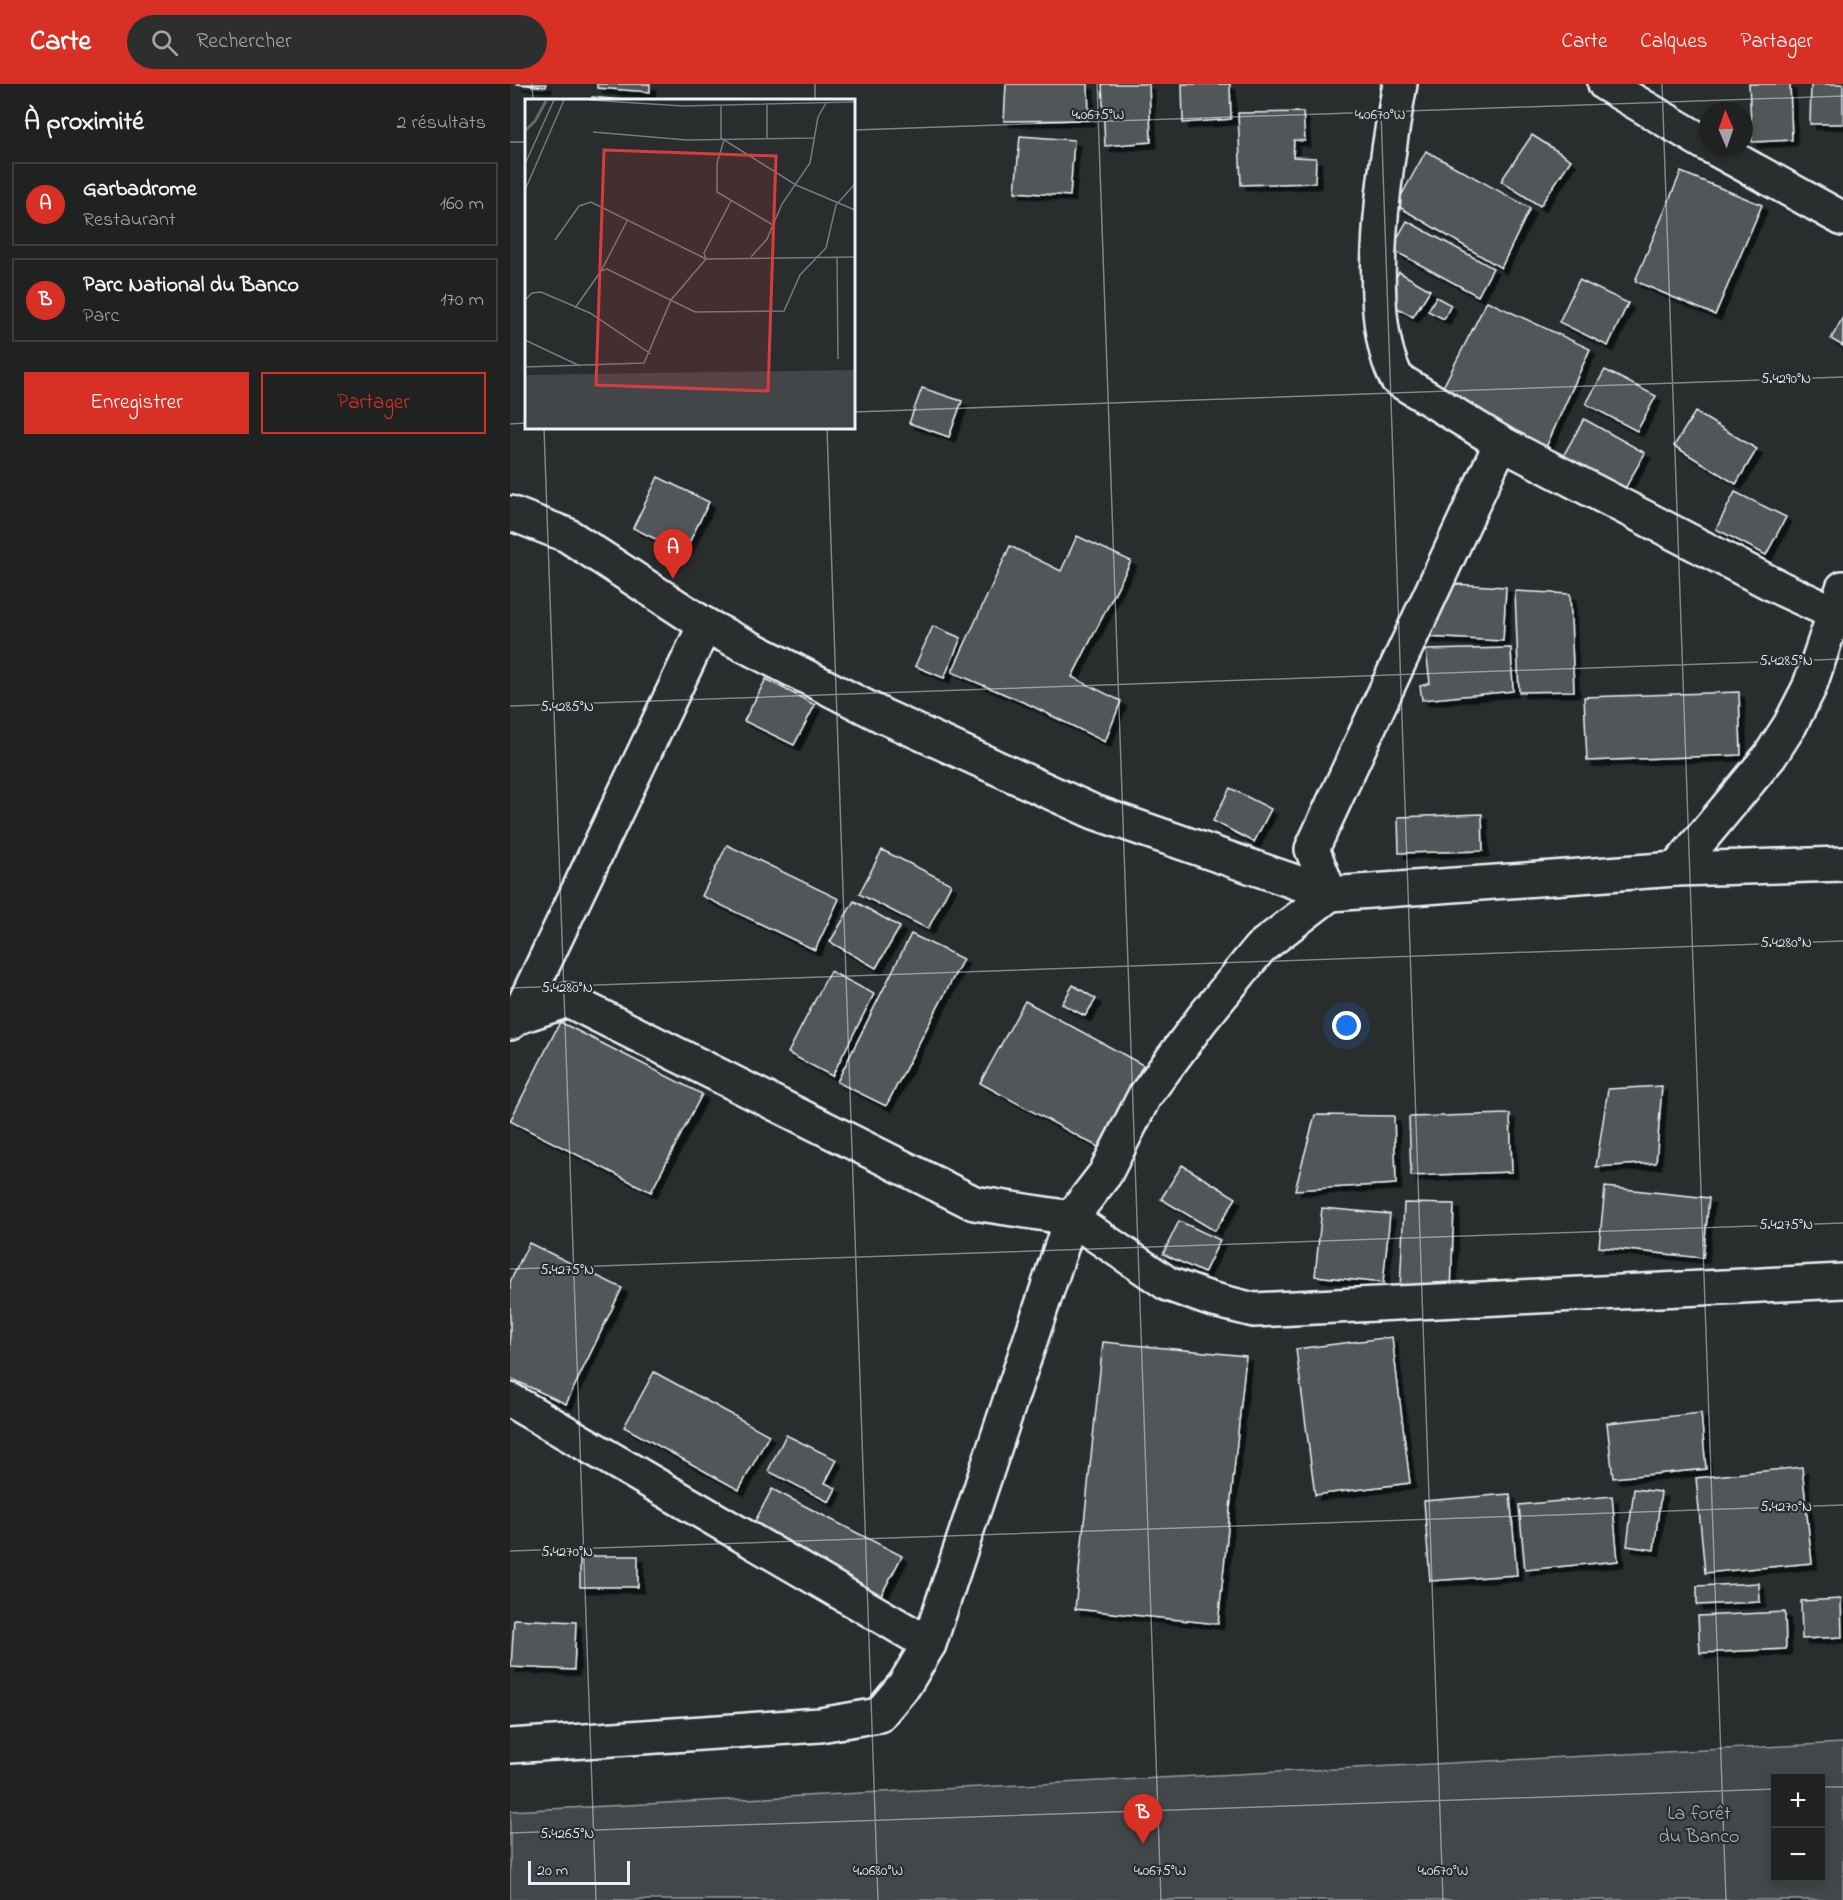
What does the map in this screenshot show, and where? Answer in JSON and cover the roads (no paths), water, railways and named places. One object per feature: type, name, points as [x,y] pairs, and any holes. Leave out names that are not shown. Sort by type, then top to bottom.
[{"type":"street","points":[[1400,84],[1387,151],[1381,232],[1381,323],[1389,363],[1397,379],[1501,443],[1782,589],[1839,601],[1809,688],[1790,725],[1770,756],[1676,869]]},
{"type":"street","points":[[1605,84],[1699,140]]},
{"type":"street","points":[[1728,156],[1843,219]]},
{"type":"street","points":[[1330,894],[1312,849],[1501,443]]},
{"type":"street","points":[[510,513],[567,535],[705,625],[883,716],[1094,812],[1330,894],[1676,869],[1843,864]]},
{"type":"street","points":[[514,1020],[705,625]]},
{"type":"street","points":[[510,1746],[820,1725],[879,1715],[905,1684],[929,1644],[1071,1218],[1106,1174],[1144,1097],[1202,1019],[1260,948],[1330,894]]},
{"type":"street","points":[[514,1020],[568,1000],[974,1203],[1071,1218],[1168,1284],[1210,1299],[1254,1310],[1843,1281]]},
{"type":"street","points":[[510,1400],[929,1644]]},
{"type":"place","name":"Garbadrome","points":[[673,579]]},
{"type":"place","name":"Parc National du Banco","points":[[1143,1844]]},
{"type":"park label","name":"La forêt du Banco","points":[[1699,1826]]}]
